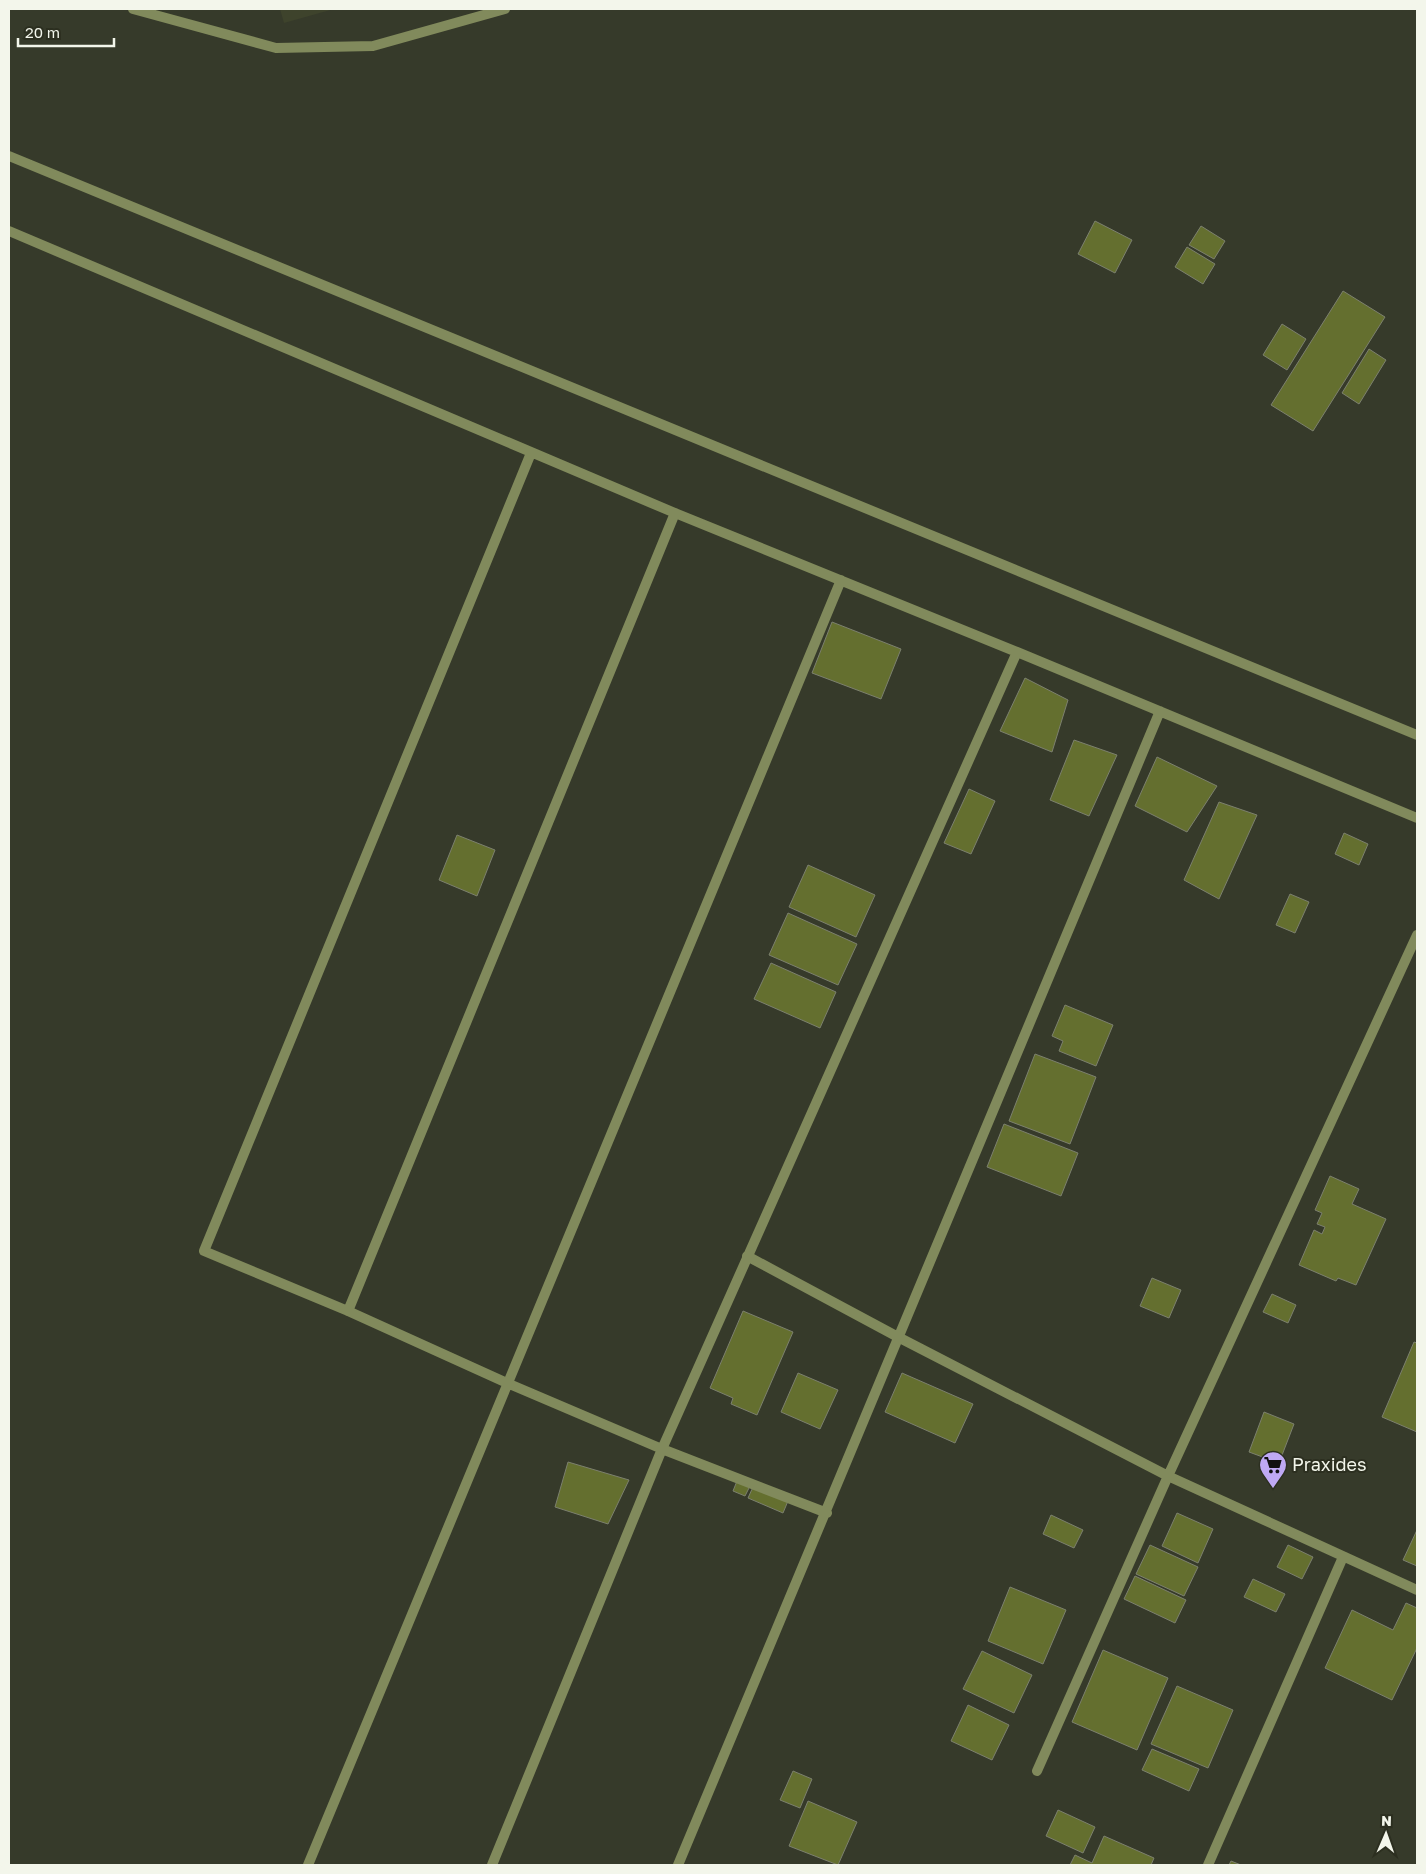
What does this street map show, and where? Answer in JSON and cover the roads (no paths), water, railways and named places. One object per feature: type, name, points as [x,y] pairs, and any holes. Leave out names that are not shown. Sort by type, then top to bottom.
[{"type":"street","points":[[133,9],[276,48],[373,46],[505,9]]},
{"type":"street","points":[[9,156],[1417,735]]},
{"type":"street","points":[[9,231],[531,453],[1417,818]]},
{"type":"street","points":[[531,453],[204,1251],[348,1311],[507,1383],[662,1449],[827,1513]]},
{"type":"street","points":[[348,1311],[675,513]]},
{"type":"street","points":[[308,1865],[841,580]]},
{"type":"street","points":[[492,1865],[662,1449],[746,1256],[1017,652]]},
{"type":"street","points":[[678,1865],[827,1513],[898,1338],[1160,711]]},
{"type":"street","points":[[1037,1771],[1168,1476],[1417,935]]},
{"type":"street","points":[[746,1256],[898,1338],[1168,1476],[1417,1590]]},
{"type":"street","points":[[1208,1865],[1343,1557]]},
{"type":"place","name":"Praxides","points":[[1273,1489]]}]
